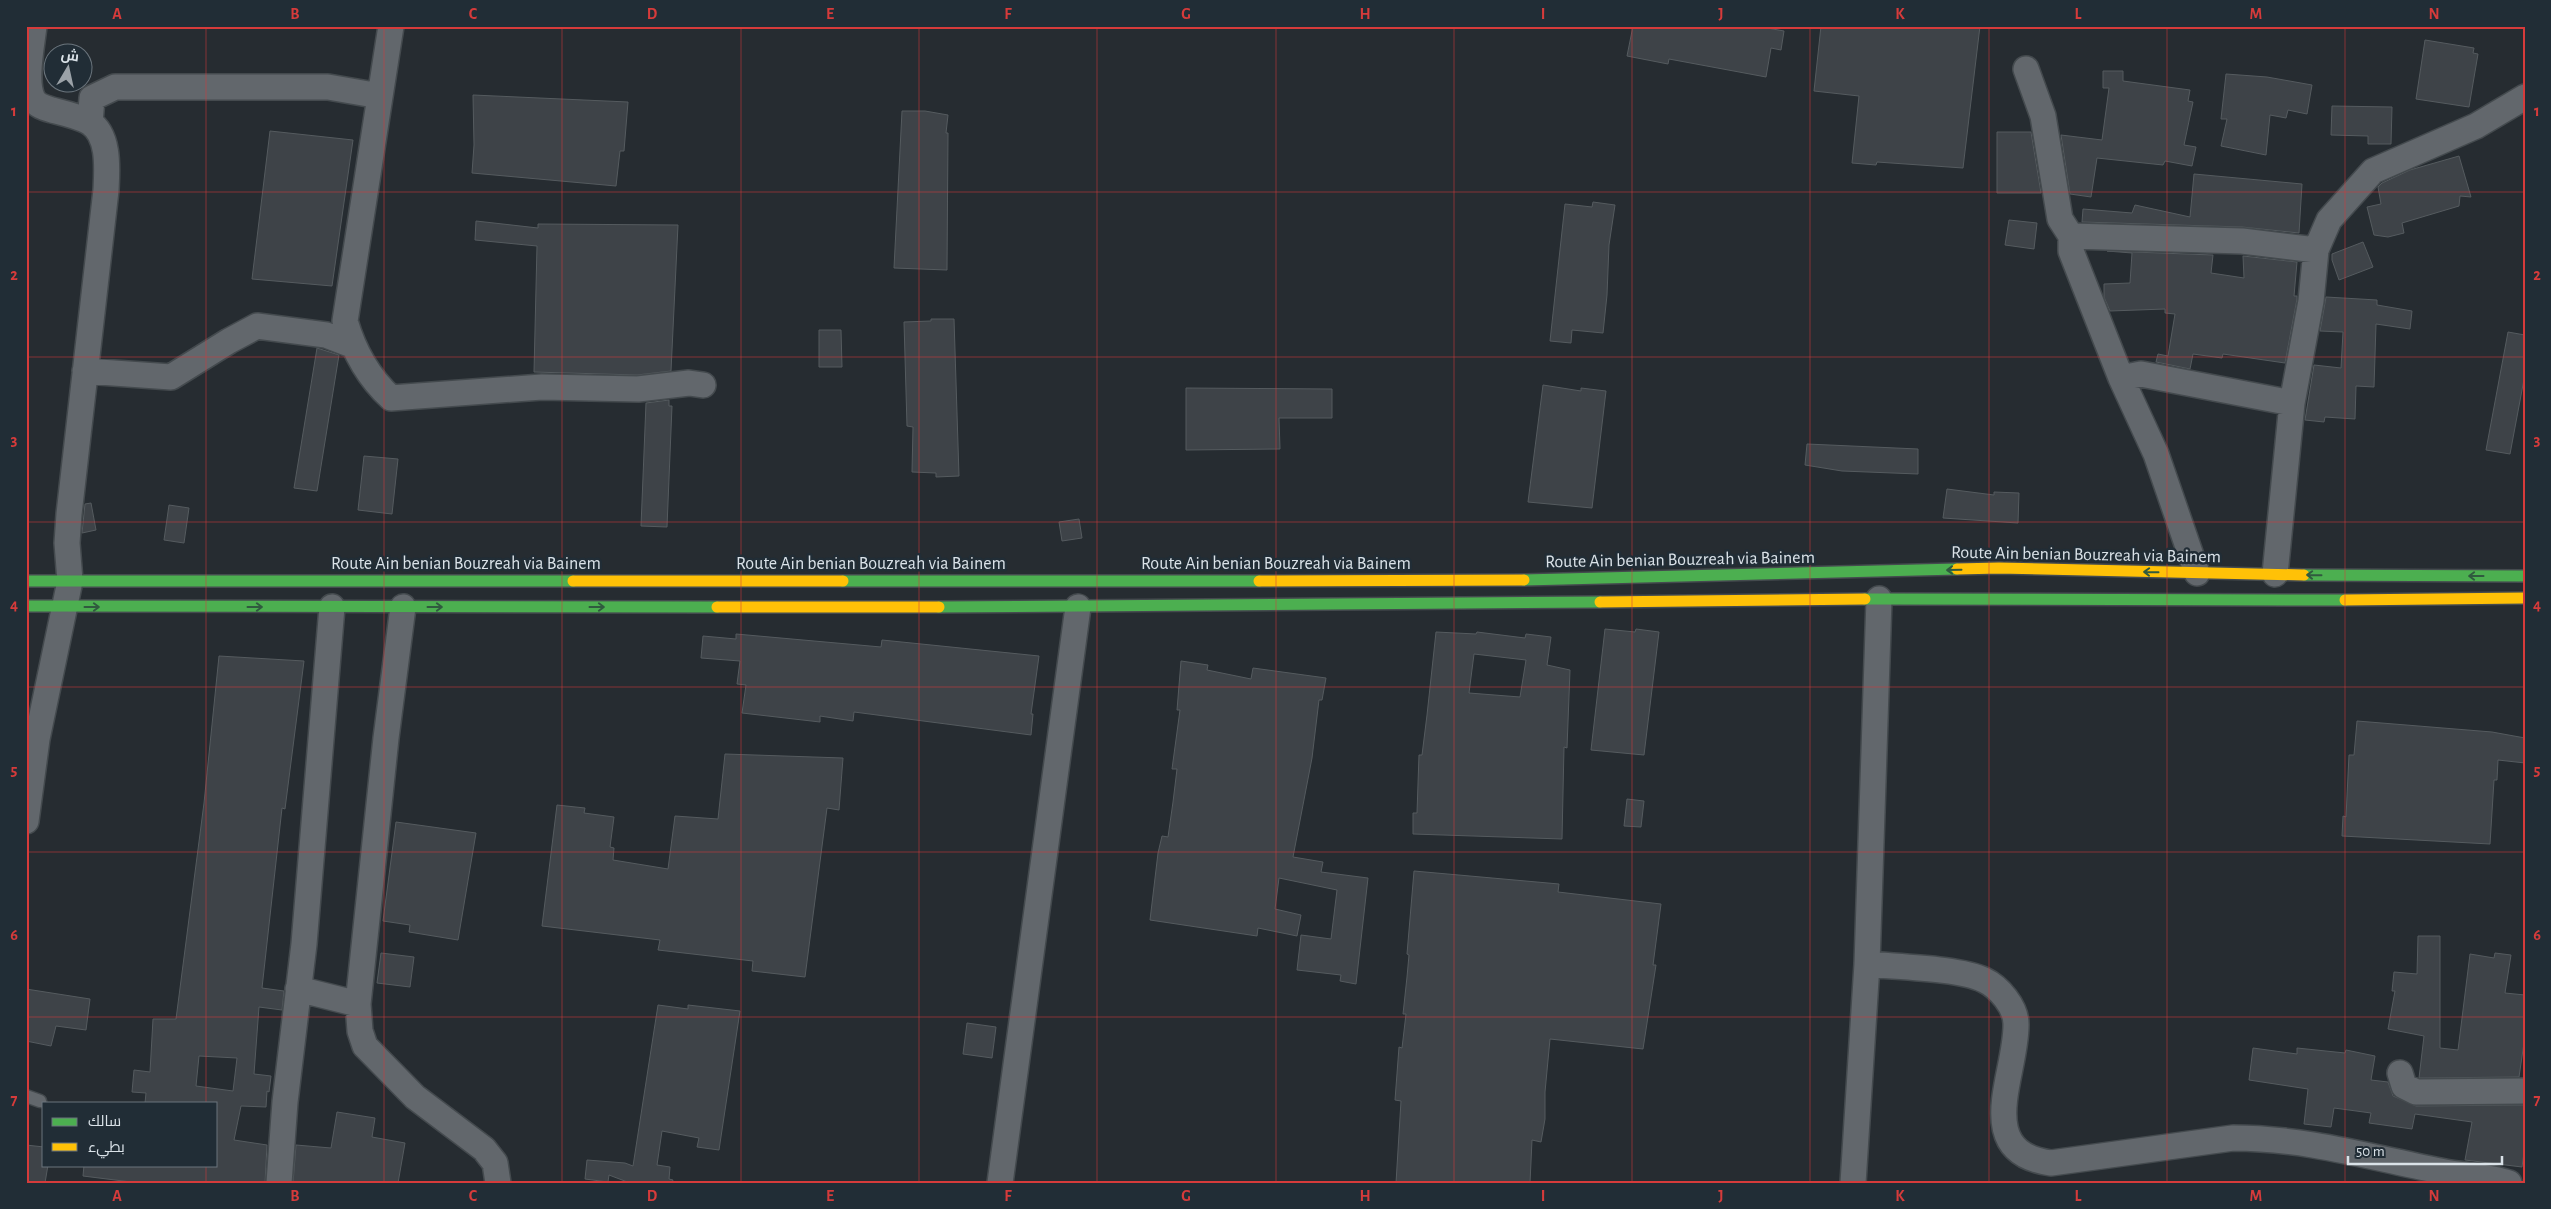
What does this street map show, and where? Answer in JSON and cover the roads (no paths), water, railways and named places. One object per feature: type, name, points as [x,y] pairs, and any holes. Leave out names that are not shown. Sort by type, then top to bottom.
[{"type":"main road","name":"Route Ain benian Bouzreah via Bainem","points":[[26,582],[1501,581],[1999,568],[2197,573],[2525,576]]},
{"type":"main road","points":[[26,606],[1078,607],[1879,599],[2306,601],[2525,598]]},
{"type":"street","points":[[26,821],[37,739],[70,581],[67,543],[69,514],[106,190],[106,155],[100,134],[90,123],[40,106],[33,99],[30,88],[34,26]]},
{"type":"street","points":[[391,26],[345,321],[352,345],[374,382],[391,398],[542,387],[638,389],[689,383],[703,385]]},
{"type":"street","points":[[2026,69],[2043,116],[2060,219],[2071,236],[2071,251],[2121,378],[2156,454],[2197,573]]},
{"type":"street","points":[[90,123],[92,98],[115,87],[328,87],[380,96]]},
{"type":"street","points":[[2276,574],[2292,402],[2311,300],[2316,250],[2329,220],[2373,171],[2476,126],[2525,98]]},
{"type":"street","points":[[2071,236],[2242,241],[2316,250]]},
{"type":"street","points":[[85,371],[171,378],[229,341],[257,326],[326,335],[352,345]]},
{"type":"street","points":[[2121,378],[2141,374],[2292,402]]},
{"type":"street","points":[[1853,1183],[1867,964],[1879,599]]},
{"type":"street","points":[[279,1183],[332,607]]},
{"type":"street","points":[[403,607],[386,738],[358,1004],[360,1031],[366,1046],[415,1097],[484,1149],[495,1163],[498,1183]]},
{"type":"street","points":[[1000,1183],[1078,607]]},
{"type":"street","points":[[1867,964],[1967,974],[1984,980],[1999,991],[2010,1005],[2016,1023],[2003,1113],[2004,1128],[2011,1142],[2022,1154],[2035,1160],[2051,1163],[2233,1138],[2264,1138],[2323,1146],[2446,1172],[2509,1183]]},
{"type":"street","points":[[298,989],[358,1004]]},
{"type":"street","points":[[2400,1073],[2404,1086],[2416,1092],[2525,1091]]},
{"type":"lane","points":[[26,1096],[40,1101]]}]
